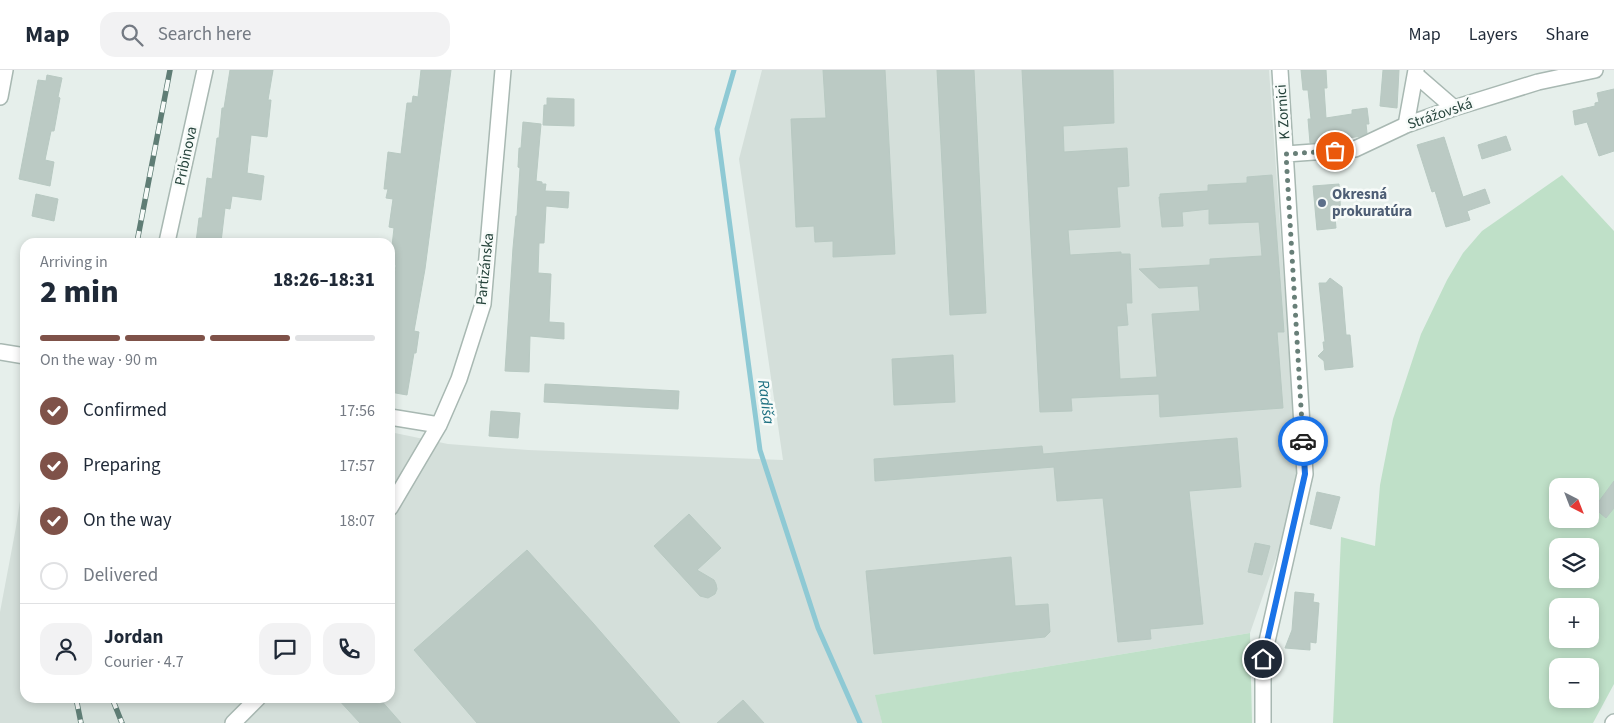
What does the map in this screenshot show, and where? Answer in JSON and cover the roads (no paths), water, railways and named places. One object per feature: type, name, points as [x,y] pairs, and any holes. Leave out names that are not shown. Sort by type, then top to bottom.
[{"type":"street","points":[[0,96],[5,70]]},
{"type":"street","name":"Pribinova","points":[[169,238],[205,70]]},
{"type":"street","name":"Partizánska","points":[[395,500],[439,425],[459,379],[483,304],[503,70]]},
{"type":"street","name":"K Zornici","points":[[1263,723],[1263,659],[1305,474],[1280,70]]},
{"type":"street","name":"Strážovská","points":[[1286,154],[1355,149],[1406,125],[1454,108],[1538,82],[1595,70]]},
{"type":"street","points":[[1416,72],[1454,108]]},
{"type":"street","points":[[1406,125],[1416,72]]},
{"type":"street","points":[[0,352],[20,355]]},
{"type":"street","points":[[395,418],[439,425]]},
{"type":"street","points":[[233,723],[253,703]]},
{"type":"waterway","name":"Radiša","points":[[734,70],[717,129],[760,450],[818,628],[860,723]]},
{"type":"railway","points":[[138,238],[170,70]]},
{"type":"railway","points":[[77,703],[81,723]]},
{"type":"railway","points":[[114,703],[122,723]]},
{"type":"place","name":"Okresná prokuratúra","points":[[1322,203]]}]
